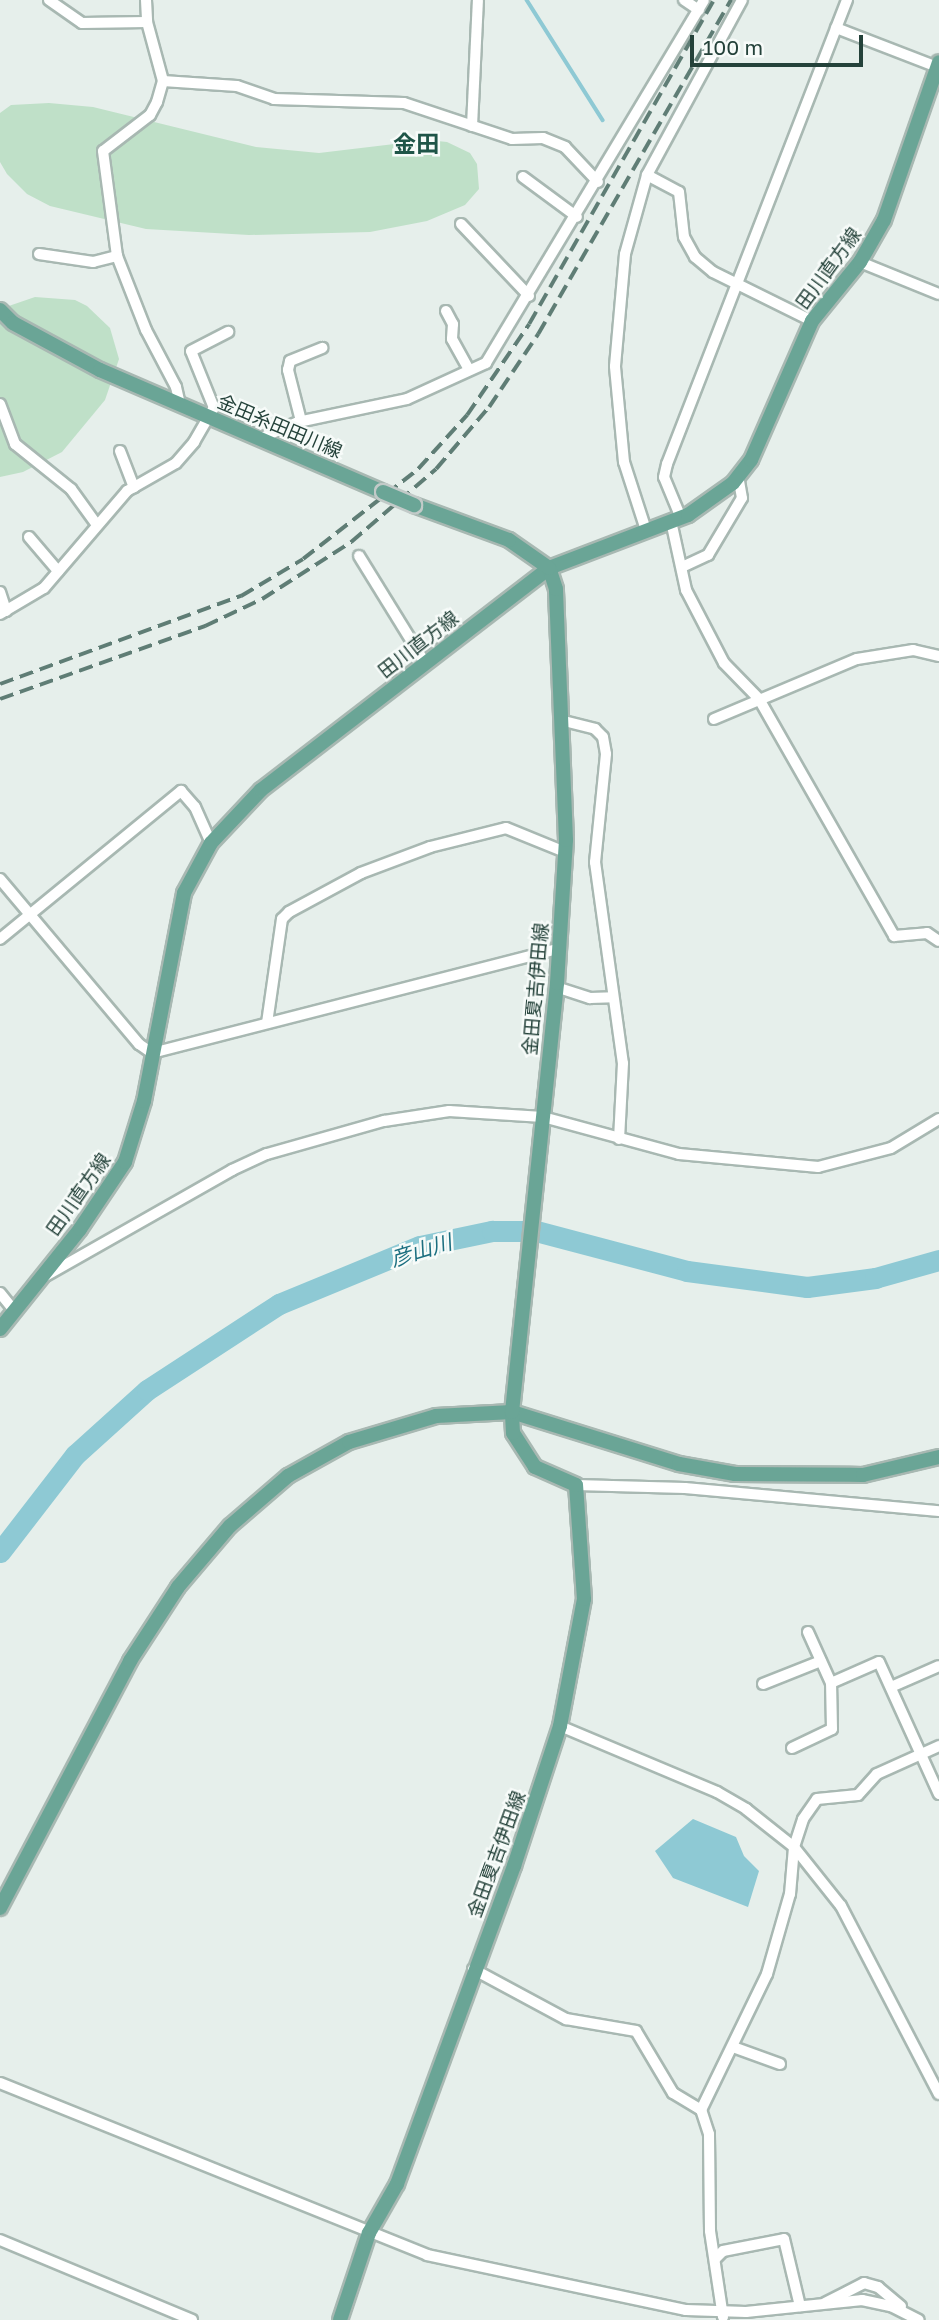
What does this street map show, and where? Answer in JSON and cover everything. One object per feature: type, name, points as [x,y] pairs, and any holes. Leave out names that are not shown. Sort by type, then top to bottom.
[{"type":"main road","name":"田川直方線","points":[[0,1329],[36,1280],[80,1229],[125,1162],[144,1101],[184,893],[211,843],[261,790],[549,568],[676,519],[738,476],[751,460],[812,321],[860,262],[884,220],[938,64]]},
{"type":"main road","name":"金田糸田田川線","points":[[0,310],[13,323],[100,370],[414,505],[509,540],[549,568]]},
{"type":"main road","name":"金田夏吉伊田線","points":[[340,2320],[369,2233],[397,2184],[473,1969],[514,1866],[560,1726],[584,1599],[576,1485],[535,1467],[513,1433],[512,1412],[556,987],[565,852],[564,721],[556,589],[549,568]]},
{"type":"main road","points":[[0,1908],[130,1661],[178,1587],[230,1526],[288,1476],[349,1442],[436,1416],[512,1412],[679,1464],[734,1474],[863,1475],[939,1457]]},
{"type":"street","points":[[49,0],[82,23],[147,22]]},
{"type":"street","points":[[146,0],[147,22],[163,81],[150,115],[103,151],[117,256],[146,330],[176,387],[180,404]]},
{"type":"street","points":[[472,126],[478,0]]},
{"type":"street","points":[[259,439],[301,421],[407,399],[486,363],[577,217],[702,5],[684,0]]},
{"type":"street","points":[[646,530],[624,462],[615,366],[625,254],[647,175],[742,0]]},
{"type":"street","points":[[847,0],[664,477],[676,519],[686,590],[724,663],[759,699],[894,936],[927,933],[939,941]]},
{"type":"street","points":[[836,28],[938,64]]},
{"type":"street","points":[[163,81],[237,86],[274,99],[404,103],[512,139],[543,138],[565,147],[598,182]]},
{"type":"street","points":[[647,175],[680,192],[684,237],[695,257],[812,321]]},
{"type":"street","points":[[523,177],[577,217]]},
{"type":"street","points":[[461,224],[529,296]]},
{"type":"street","points":[[39,254],[93,262],[117,256]]},
{"type":"street","points":[[860,262],[939,295]]},
{"type":"street","points":[[446,311],[453,324],[452,339],[469,370]]},
{"type":"street","points":[[0,592],[3,612],[35,595],[96,525],[134,487],[176,463],[214,408],[191,351],[228,332]]},
{"type":"street","points":[[301,421],[288,370],[290,362],[323,348]]},
{"type":"street","points":[[0,404],[15,444],[71,489],[96,525]]},
{"type":"street","points":[[120,451],[134,487]]},
{"type":"street","points":[[682,567],[708,555],[742,498],[738,476]]},
{"type":"street","points":[[29,537],[58,571]]},
{"type":"street","points":[[359,556],[425,663]]},
{"type":"street","points":[[715,719],[857,659],[892,652],[936,653],[939,640]]},
{"type":"street","points":[[564,721],[595,729],[603,737],[606,754],[595,862],[622,1063],[619,1139]]},
{"type":"street","points":[[0,939],[181,791],[195,807],[211,843]]},
{"type":"street","points":[[267,1023],[282,919],[289,912],[361,873],[430,847],[506,828],[565,852]]},
{"type":"street","points":[[0,879],[139,1044],[152,1052],[558,948]]},
{"type":"street","points":[[556,987],[590,998],[613,997]]},
{"type":"street","points":[[36,1280],[161,1208],[268,1154],[345,1130],[449,1111],[542,1123],[679,1154],[818,1167],[891,1148],[939,1119]]},
{"type":"street","points":[[0,1293],[14,1310]]},
{"type":"street","points":[[576,1485],[658,1486],[939,1511]]},
{"type":"street","points":[[792,1748],[832,1729],[831,1683],[808,1632]]},
{"type":"street","points":[[763,1685],[821,1661]]},
{"type":"street","points":[[831,1683],[879,1662],[939,1794]]},
{"type":"street","points":[[891,1687],[939,1666]]},
{"type":"street","points":[[560,1726],[716,1792],[746,1809],[794,1847],[841,1906],[939,2094]]},
{"type":"street","points":[[701,2110],[766,1975],[790,1894],[794,1847],[808,1808],[817,1799],[858,1795],[877,1774],[939,1746]]},
{"type":"street","points":[[473,1969],[566,2019],[636,2031],[673,2094],[701,2110],[709,2134],[710,2231],[723,2317]]},
{"type":"street","points":[[733,2046],[780,2064]]},
{"type":"street","points":[[0,2083],[427,2255],[511,2276],[723,2317],[800,2306],[870,2301],[914,2317]]},
{"type":"street","points":[[715,2259],[723,2251],[783,2239],[800,2306]]},
{"type":"street","points":[[0,2240],[192,2320]]},
{"type":"street","points":[[823,2304],[864,2283],[878,2287],[914,2317]]},
{"type":"green space","points":[[49,103],[93,107],[256,147],[319,153],[428,140],[447,142],[470,153],[477,164],[479,189],[465,205],[427,221],[370,232],[249,235],[146,229],[50,206],[27,194],[7,174],[0,162],[0,113],[11,105]]},
{"type":"green space","points":[[35,297],[75,300],[87,306],[110,328],[119,359],[105,400],[62,452],[23,472],[0,477],[0,309]]},
{"type":"water","points":[[693,1819],[736,1837],[744,1856],[759,1871],[748,1907],[673,1878],[655,1851]]},
{"type":"waterway","points":[[527,0],[603,120]]},
{"type":"waterway","name":"彦山川","points":[[0,1552],[75,1455],[147,1390],[279,1304],[420,1246],[492,1231],[536,1231],[687,1271],[807,1287],[875,1278],[939,1260]]},
{"type":"railway","points":[[0,684],[241,596],[303,559],[418,469],[467,415],[529,324],[714,0]]},
{"type":"railway","points":[[0,699],[205,626],[262,599],[351,542],[436,469],[489,407],[538,334],[731,0]]},
{"type":"district","name":"金田","points":[[416,143]]}]
